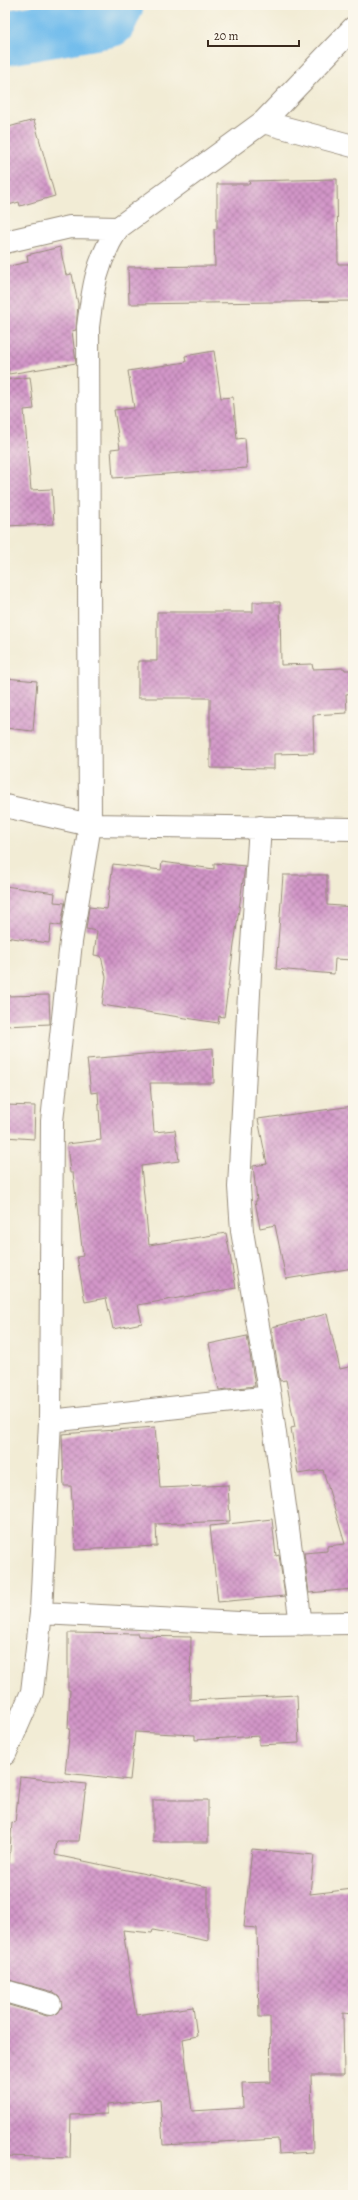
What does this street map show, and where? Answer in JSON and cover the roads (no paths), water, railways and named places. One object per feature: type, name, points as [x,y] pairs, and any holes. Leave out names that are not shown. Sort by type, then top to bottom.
[{"type":"street","points":[[5,1754],[32,1692],[41,1613],[50,1421],[52,1121],[71,942],[90,825],[88,327],[93,284],[107,245],[118,228],[263,122],[353,28]]},
{"type":"street","points":[[263,122],[353,146]]},
{"type":"street","points":[[5,242],[70,227],[118,228]]},
{"type":"street","points":[[5,806],[90,825],[353,829]]},
{"type":"street","points":[[260,827],[250,974],[239,1187],[242,1231],[270,1397],[301,1624]]},
{"type":"street","points":[[50,1421],[270,1397]]},
{"type":"street","points":[[41,1613],[301,1624],[353,1623]]},
{"type":"street","points":[[5,1991],[50,2004]]},
{"type":"waterway","points":[[5,38],[109,20],[116,5]]}]
